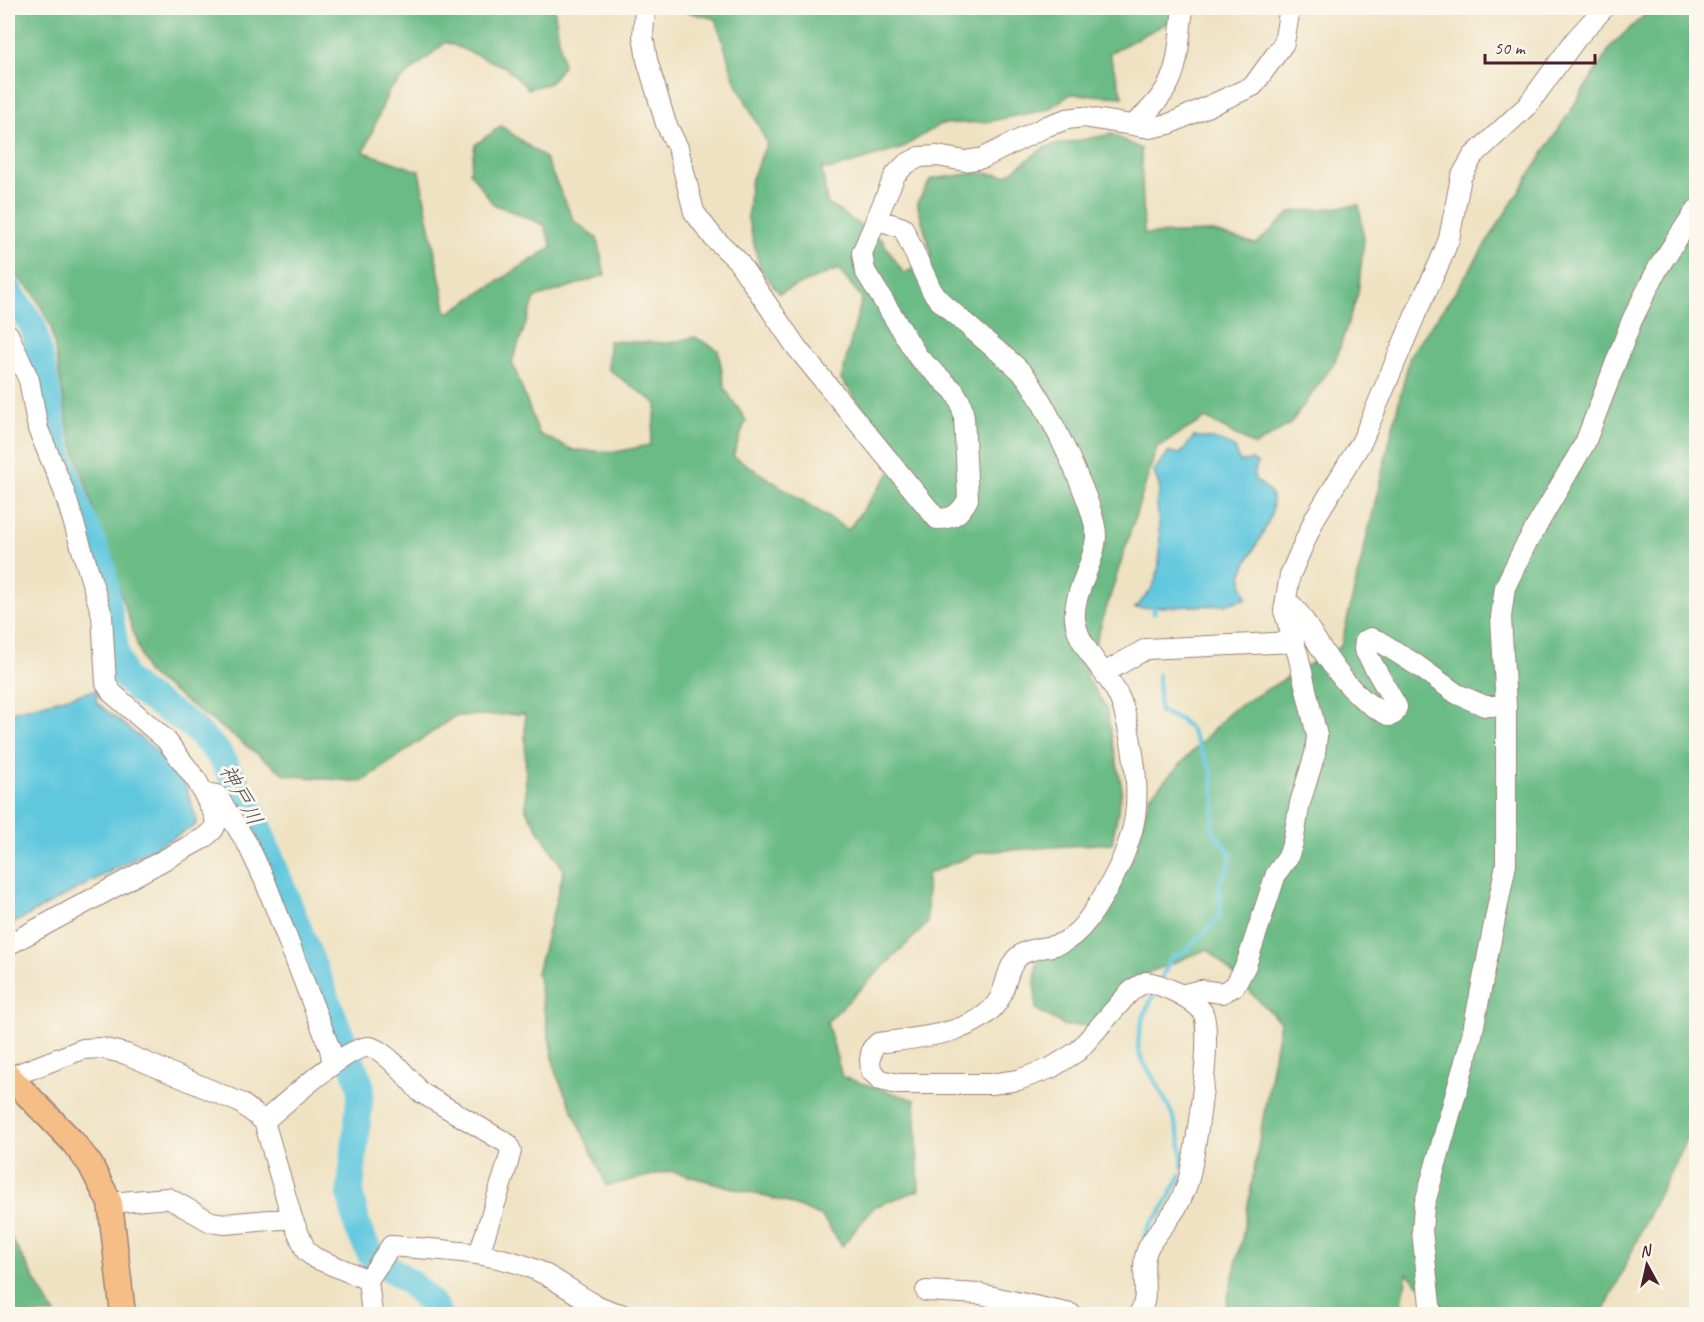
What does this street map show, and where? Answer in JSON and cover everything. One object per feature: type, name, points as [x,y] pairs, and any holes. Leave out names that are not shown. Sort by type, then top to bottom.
[{"type":"main road","points":[[9,1076],[90,1164],[110,1203],[123,1314]]},
{"type":"street","points":[[645,8],[643,34],[647,60],[666,124],[678,148],[694,212],[713,237],[737,260],[797,348],[937,519],[950,519],[962,511],[968,499],[964,417],[961,403],[954,391],[918,357],[865,271],[862,253],[895,175],[906,164],[920,157],[937,156],[965,161],[983,158],[1047,126],[1067,119],[1083,117],[1150,128],[1169,124],[1253,86],[1284,43],[1290,8]]},
{"type":"street","points":[[1134,124],[1154,107],[1165,92],[1173,75],[1179,52],[1183,8]]},
{"type":"street","points":[[876,219],[903,228],[932,291],[954,314],[1025,376],[1043,405],[1090,510],[1096,534],[1093,555],[1080,591],[1075,622],[1080,638],[1118,696],[1127,724],[1135,763],[1137,801],[1134,829],[1126,853],[1093,913],[1078,930],[1062,943],[1029,951],[1017,958],[1010,970],[999,1001],[971,1024],[932,1035],[878,1043],[872,1049],[870,1060],[871,1071],[881,1080],[898,1084],[991,1084],[1018,1080],[1051,1068],[1078,1051],[1141,984],[1222,993],[1235,986],[1246,965],[1276,874],[1288,857],[1300,803],[1315,754],[1317,736],[1284,611],[1290,575],[1315,518],[1362,441],[1439,264],[1449,239],[1461,177],[1473,156],[1528,105],[1576,39],[1604,8]]},
{"type":"street","points":[[1431,1314],[1422,1231],[1424,1206],[1471,1040],[1506,864],[1506,706],[1501,617],[1505,587],[1525,546],[1585,443],[1642,299],[1658,268],[1696,210]]},
{"type":"street","points":[[8,334],[29,380],[38,429],[64,491],[102,615],[106,683],[112,693],[166,740],[183,760],[205,796],[216,824],[204,838],[8,945]]},
{"type":"street","points":[[1286,600],[1296,608],[1336,673],[1360,697],[1379,711],[1390,716],[1394,714],[1396,708],[1364,649],[1365,641],[1371,638],[1418,666],[1457,694],[1485,706],[1506,706]]},
{"type":"street","points":[[1104,673],[1146,649],[1294,642]]},
{"type":"street","points":[[205,796],[217,795],[248,845],[265,881],[330,1049],[342,1059]]},
{"type":"street","points":[[1139,1314],[1145,1303],[1147,1249],[1179,1204],[1189,1179],[1206,1053],[1207,1022],[1202,1011],[1166,988]]},
{"type":"street","points":[[264,1121],[342,1059],[370,1047],[379,1050],[410,1079],[420,1092],[508,1144],[511,1151],[507,1167],[479,1254]]},
{"type":"street","points":[[9,1076],[83,1049],[101,1048],[126,1054],[241,1103],[264,1121],[292,1218],[306,1251],[315,1258],[371,1277]]},
{"type":"street","points":[[110,1203],[168,1198],[211,1222],[225,1224],[292,1218]]},
{"type":"street","points":[[372,1314],[371,1277],[391,1246],[479,1254],[536,1270],[596,1306],[621,1314]]},
{"type":"street","points":[[926,1291],[980,1294],[1071,1314]]},
{"type":"green space","points":[[8,8],[554,8],[563,66],[550,83],[528,89],[505,67],[446,42],[389,90],[364,152],[419,171],[447,314],[552,247],[544,225],[493,204],[470,172],[475,145],[501,126],[545,158],[574,221],[597,238],[605,275],[535,298],[512,362],[539,434],[573,450],[616,452],[650,445],[657,404],[608,369],[609,341],[669,343],[695,337],[718,350],[725,389],[746,420],[733,456],[848,530],[901,458],[841,379],[862,298],[838,269],[779,293],[760,269],[748,219],[750,183],[767,143],[734,78],[716,19],[672,8],[1196,8],[1109,53],[1123,97],[1071,94],[1047,110],[985,122],[941,124],[900,149],[829,170],[822,167],[827,203],[882,240],[904,274],[932,256],[917,203],[931,179],[977,173],[1007,175],[1045,147],[1112,134],[1141,149],[1144,234],[1214,232],[1256,244],[1291,212],[1359,205],[1364,239],[1358,293],[1335,362],[1290,424],[1255,446],[1206,418],[1157,447],[1085,676],[1106,707],[1122,789],[1112,843],[980,852],[927,874],[927,924],[827,1022],[842,1077],[915,1100],[919,1190],[874,1207],[842,1246],[822,1217],[789,1203],[670,1171],[607,1186],[556,1074],[537,973],[564,870],[526,810],[525,714],[455,716],[362,782],[286,775],[146,672],[69,432],[51,326],[33,292],[8,268]]},
{"type":"green space","points":[[1652,8],[1696,8],[1696,1121],[1646,1220],[1603,1314],[1452,1314],[1407,1274],[1400,1314],[1224,1314],[1242,1239],[1280,1022],[1208,949],[1140,976],[1089,1025],[1065,1026],[1036,1009],[1037,959],[1084,940],[1135,853],[1149,797],[1232,710],[1341,646],[1410,355],[1456,291],[1612,45]]},
{"type":"green space","points":[[8,1233],[55,1314],[8,1314]]},
{"type":"water","points":[[1194,437],[1226,443],[1235,449],[1240,462],[1252,460],[1257,463],[1254,476],[1256,481],[1267,489],[1272,498],[1269,520],[1242,575],[1242,584],[1247,598],[1224,605],[1135,608],[1153,586],[1159,566],[1157,500],[1159,488],[1154,471],[1169,452],[1180,454]]},
{"type":"water","points":[[96,690],[97,703],[154,749],[185,785],[197,820],[195,826],[8,926],[8,713]]},
{"type":"waterway","name":"神戸川","points":[[8,289],[33,326],[55,440],[76,502],[102,565],[116,652],[123,676],[137,690],[191,725],[219,754],[251,809],[361,1086],[350,1194],[358,1229],[371,1255],[408,1281],[434,1306],[438,1314]]},
{"type":"waterway","points":[[1154,603],[1154,613]]},
{"type":"waterway","points":[[1158,675],[1160,712],[1181,720],[1191,730],[1211,770],[1215,800],[1212,830],[1231,854],[1229,865],[1219,885],[1221,913],[1214,923],[1184,952],[1171,958],[1160,981]]},
{"type":"waterway","points":[[1157,988],[1142,1023],[1138,1046],[1142,1060],[1170,1110],[1181,1143],[1182,1167]]},
{"type":"waterway","points":[[1144,1237],[1150,1225],[1162,1211],[1181,1175]]}]
